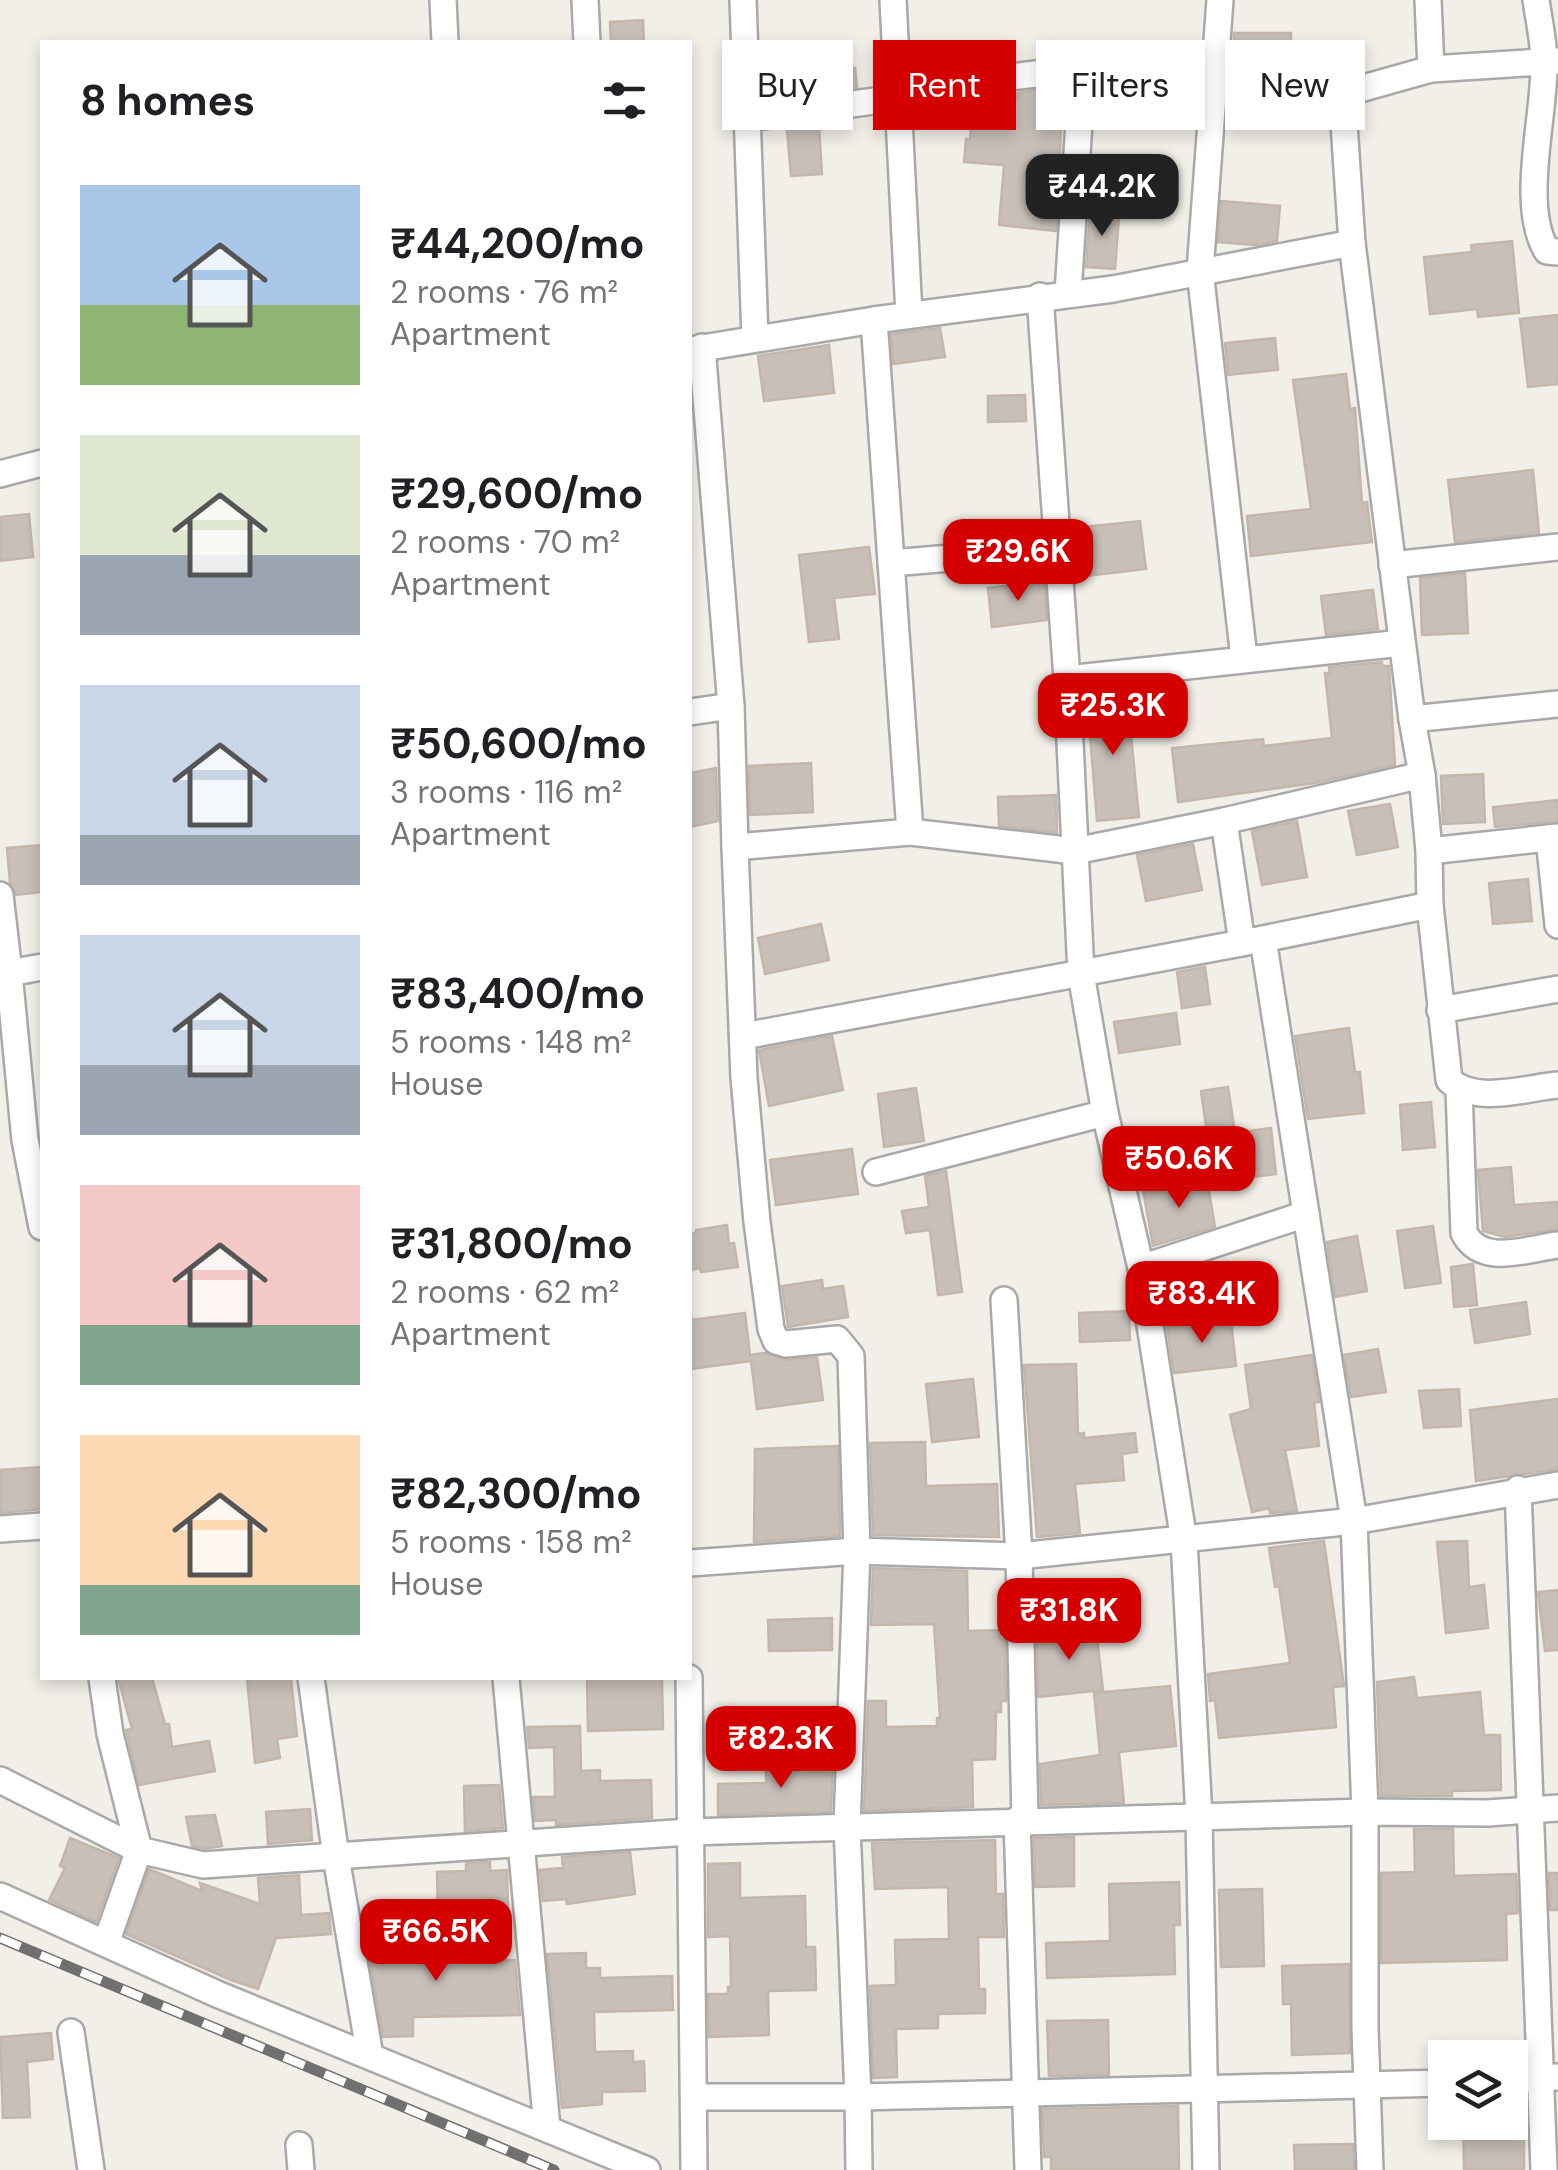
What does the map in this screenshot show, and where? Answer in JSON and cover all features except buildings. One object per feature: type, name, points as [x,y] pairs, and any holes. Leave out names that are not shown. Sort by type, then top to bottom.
[{"type":"street","points":[[443,0],[445,40]]},
{"type":"street","points":[[585,0],[587,40]]},
{"type":"street","points":[[743,0],[744,40]]},
{"type":"street","points":[[893,0],[895,40]]},
{"type":"street","points":[[1220,0],[1200,272],[1244,658]]},
{"type":"street","points":[[1428,0],[1431,68]]},
{"type":"street","points":[[1536,0],[1551,62],[1536,156],[1536,233],[1548,250],[1558,252]]},
{"type":"street","points":[[1365,87],[1431,68],[1551,62]]},
{"type":"street","points":[[1205,87],[1225,89]]},
{"type":"street","points":[[747,130],[755,338]]},
{"type":"street","points":[[899,130],[909,315]]},
{"type":"street","points":[[1068,294],[1079,130]]},
{"type":"street","points":[[1344,130],[1352,243],[1422,775],[1446,1068],[1449,1080],[1474,1094],[1558,1085]]},
{"type":"street","points":[[859,2170],[847,1826],[858,1551],[851,1356],[837,1339],[786,1344],[776,1342],[771,1329],[744,1078],[730,706],[696,349],[1040,296],[1114,289],[1352,243]]},
{"type":"street","points":[[1040,296],[1068,679],[1082,974],[1105,1112],[1141,1268],[1184,1540],[1199,1817],[1206,2170]]},
{"type":"street","points":[[874,320],[910,832]]},
{"type":"street","points":[[0,474],[40,463]]},
{"type":"street","points":[[1392,565],[1558,547]]},
{"type":"street","points":[[891,563],[1058,549]]},
{"type":"street","points":[[1068,679],[1402,643]]},
{"type":"street","points":[[1412,719],[1558,704]]},
{"type":"street","points":[[692,712],[730,706]]},
{"type":"street","points":[[735,847],[910,832],[1076,850],[1224,822],[1422,775]]},
{"type":"street","points":[[1224,822],[1253,941],[1306,1214],[1354,1521],[1365,1812],[1370,2170]]},
{"type":"street","points":[[1429,851],[1554,838],[1558,925]]},
{"type":"street","points":[[0,895],[4,976],[25,1140],[40,1217]]},
{"type":"street","points":[[744,1036],[1430,905]]},
{"type":"street","points":[[4,976],[40,967]]},
{"type":"street","points":[[1440,1010],[1558,989]]},
{"type":"street","points":[[1459,1089],[1464,1233],[1470,1246],[1486,1254],[1558,1244]]},
{"type":"street","points":[[876,1172],[1105,1112]]},
{"type":"street","points":[[1141,1268],[1306,1214]]},
{"type":"street","points":[[1004,1300],[1019,1556],[1028,2170]]},
{"type":"street","points":[[692,1562],[858,1551],[1019,1556],[1354,1521],[1558,1484]]},
{"type":"street","points":[[1518,1489],[1529,1809],[1549,2078],[1544,2170]]},
{"type":"street","points":[[0,1529],[40,1526]]},
{"type":"street","points":[[102,1680],[110,1734],[140,1850],[106,1943]]},
{"type":"street","points":[[311,1680],[370,2056]]},
{"type":"street","points":[[506,1680],[547,2128]]},
{"type":"street","points":[[689,1680],[694,2170]]},
{"type":"street","points":[[0,1780],[140,1850],[203,1865],[689,1832],[1021,1820],[1488,1813],[1558,1808]]},
{"type":"street","points":[[0,1896],[217,1994],[647,2170]]},
{"type":"street","points":[[71,2032],[91,2170]]},
{"type":"street","points":[[696,2097],[858,2097],[1428,2083]]},
{"type":"railway","points":[[0,1938],[554,2170]]}]
